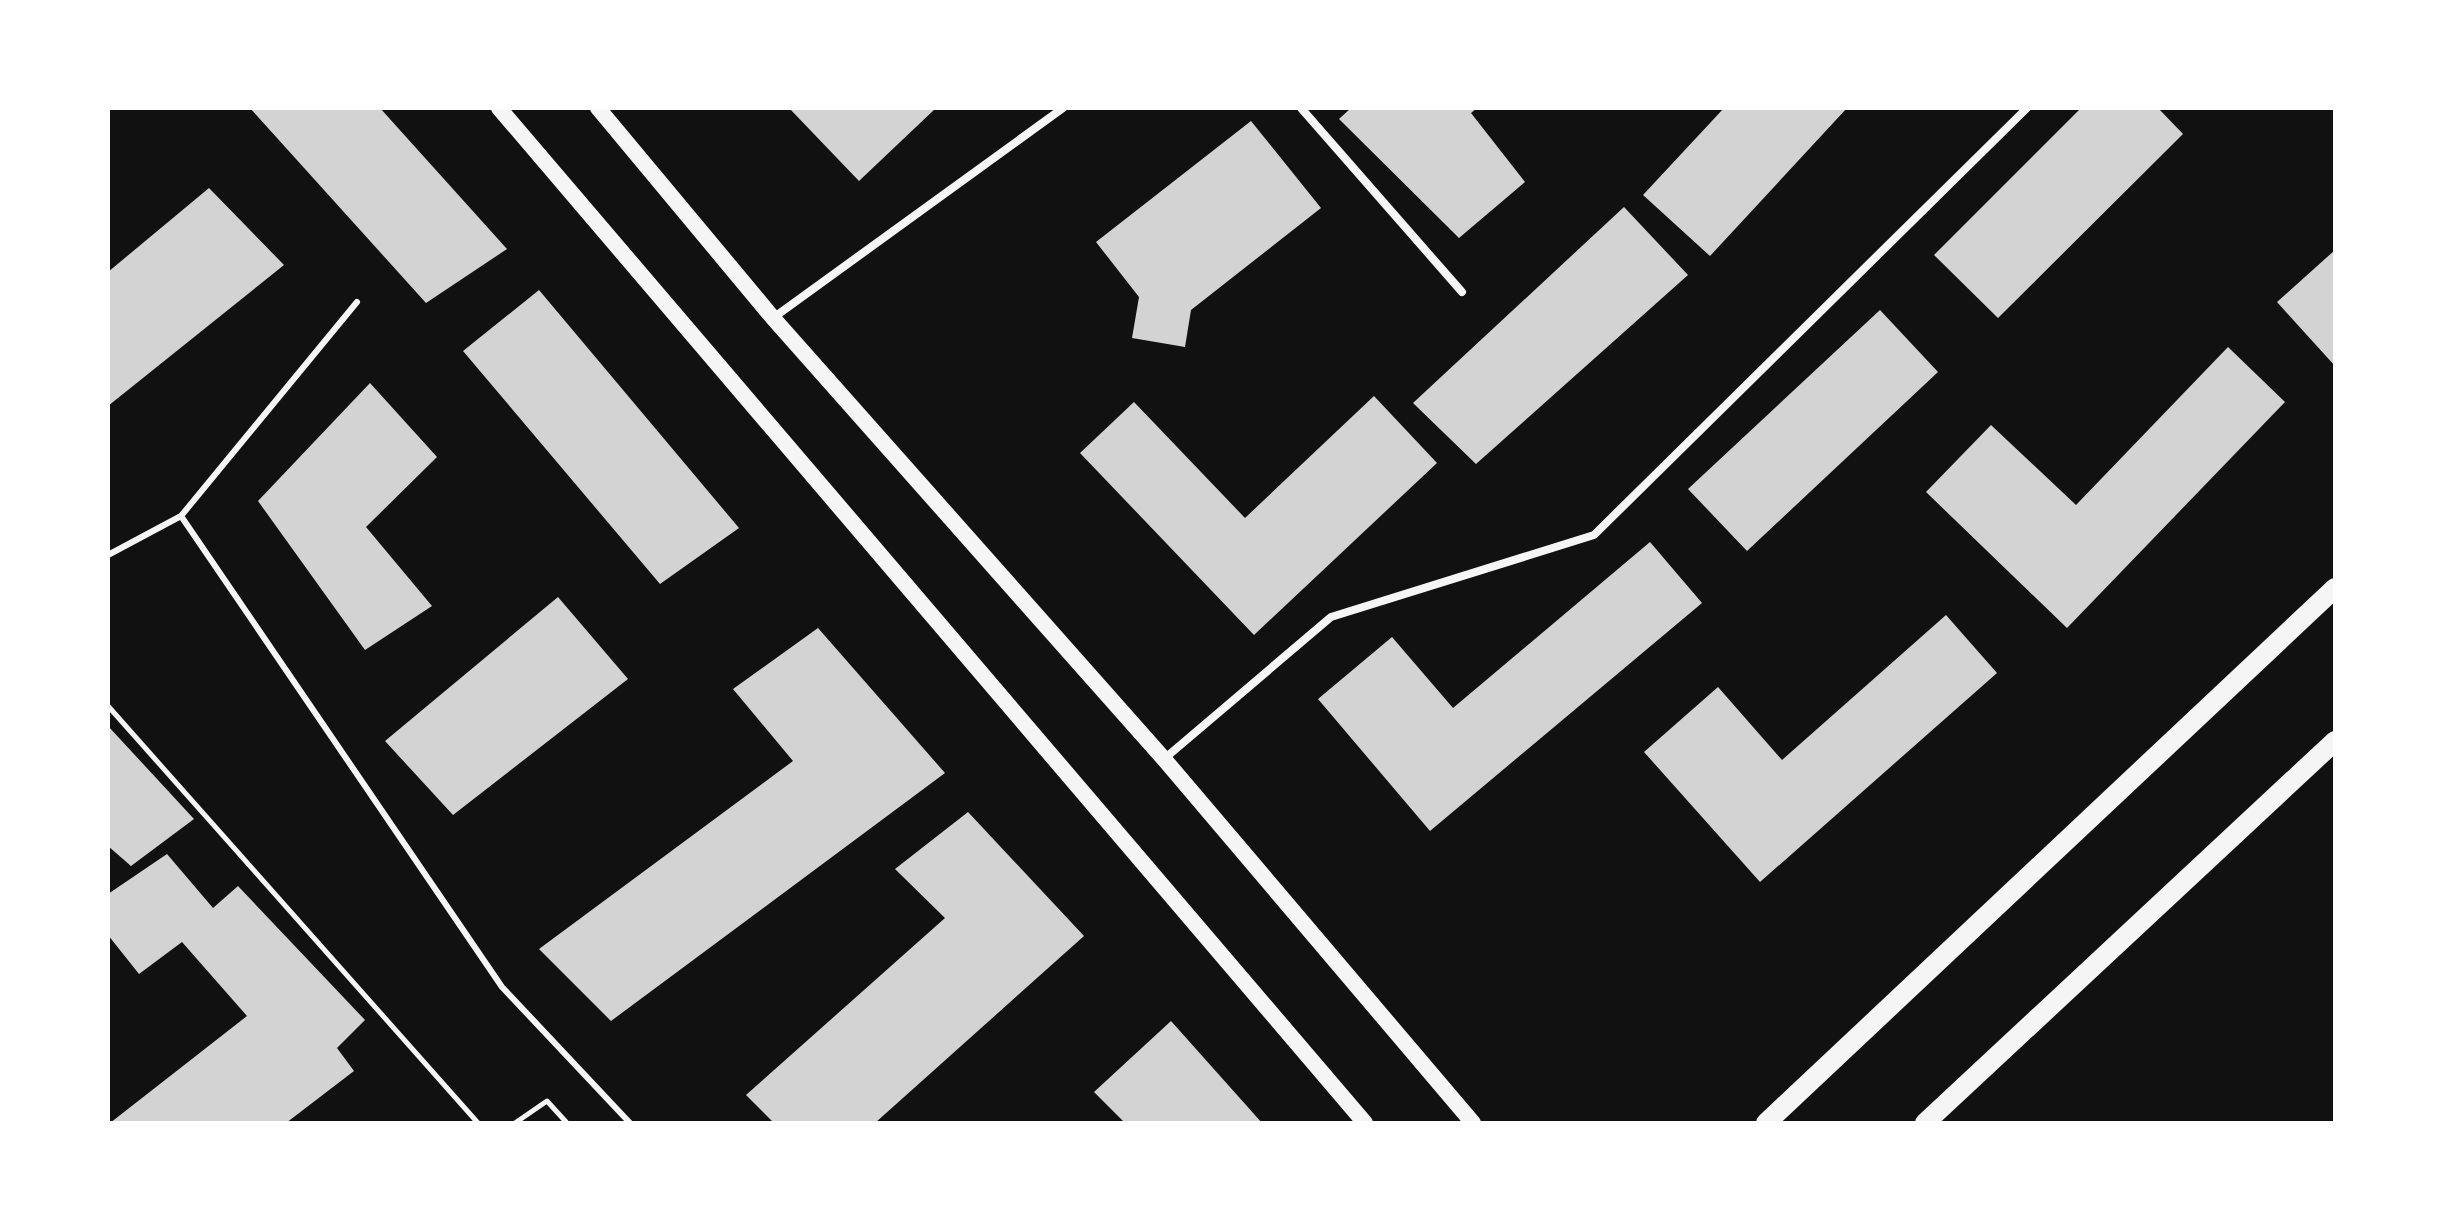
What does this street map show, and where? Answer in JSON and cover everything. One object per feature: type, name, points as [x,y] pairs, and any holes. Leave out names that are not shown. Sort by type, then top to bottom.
[{"type":"main road","points":[[499,108],[1365,1123]]},
{"type":"main road","points":[[598,108],[773,318],[1164,759],[1473,1123]]},
{"type":"main road","points":[[1766,1123],[2335,588]]},
{"type":"main road","points":[[1925,1123],[2335,741]]},
{"type":"street","points":[[773,318],[1063,108]]},
{"type":"street","points":[[1301,108],[1462,292]]},
{"type":"street","points":[[1164,759],[1331,617],[1594,535],[2027,108]]},
{"type":"lane","points":[[108,555],[181,516],[357,302]]},
{"type":"lane","points":[[181,516],[502,987],[630,1123]]},
{"type":"path","points":[[108,706],[478,1123]]},
{"type":"path","points":[[515,1123],[547,1101],[567,1123]]},
{"type":"building","points":[[250,108],[380,108],[507,249],[426,303]]},
{"type":"building","points":[[789,108],[936,108],[859,181]]},
{"type":"building","points":[[1351,108],[1477,108],[1471,113],[1525,182],[1459,238],[1339,119]]},
{"type":"building","points":[[1724,108],[1847,108],[1710,256],[1643,195]]},
{"type":"building","points":[[2081,108],[2158,108],[2183,134],[1998,318],[1934,255]]},
{"type":"building","points":[[1251,121],[1321,208],[1191,310],[1185,347],[1132,338],[1139,297],[1096,242]]},
{"type":"building","points":[[209,188],[284,265],[108,406],[108,272]]},
{"type":"building","points":[[1624,207],[1688,275],[1476,464],[1413,403]]},
{"type":"building","points":[[2335,250],[2335,366],[2277,302]]},
{"type":"building","points":[[539,290],[739,528],[660,584],[463,351]]},
{"type":"building","points":[[1880,310],[1938,372],[1747,551],[1688,489]]},
{"type":"building","points":[[2228,347],[2285,402],[2067,628],[1926,492],[1991,425],[2076,505]]},
{"type":"building","points":[[370,383],[437,457],[366,527],[432,606],[365,650],[258,501]]},
{"type":"building","points":[[1374,396],[1437,463],[1254,635],[1080,453],[1134,402],[1245,518]]},
{"type":"building","points":[[1650,542],[1702,603],[1430,831],[1318,699],[1392,637],[1453,708]]},
{"type":"building","points":[[558,597],[628,679],[453,815],[385,741]]},
{"type":"building","points":[[1946,615],[1997,673],[1760,882],[1644,752],[1718,687],[1782,760]]},
{"type":"building","points":[[818,628],[945,773],[611,1021],[539,949],[793,761],[733,689]]},
{"type":"building","points":[[108,726],[194,819],[131,866],[108,846]]},
{"type":"building","points":[[968,812],[1084,936],[875,1123],[774,1123],[746,1095],[945,918],[895,869]]},
{"type":"building","points":[[167,854],[213,908],[238,886],[365,1020],[337,1048],[354,1071],[286,1123],[110,1123],[247,1016],[182,942],[139,974],[108,935],[108,894]]},
{"type":"building","points":[[1171,1021],[1262,1123],[1125,1123],[1094,1092]]}]
